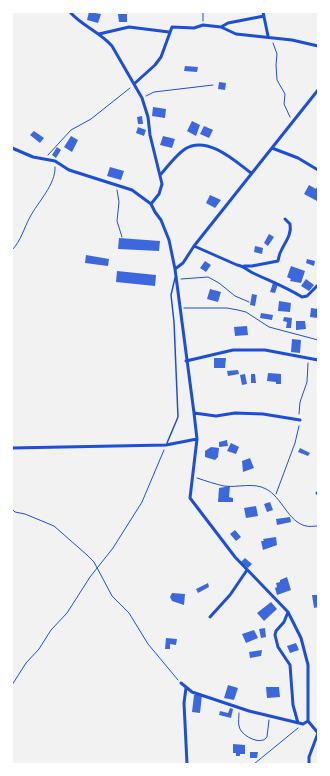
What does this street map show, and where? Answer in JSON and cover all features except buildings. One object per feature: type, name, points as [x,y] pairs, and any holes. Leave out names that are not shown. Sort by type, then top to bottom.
[{"type":"street","points":[[70,12],[76,20],[99,34],[112,46],[142,98],[148,117],[150,135],[161,174],[162,184],[159,194],[151,204]]},
{"type":"street","points":[[220,27],[228,23],[264,14],[270,37]]},
{"type":"street","points":[[134,84],[155,65],[161,57],[169,32],[174,27],[194,28],[203,25],[220,27],[236,34],[292,40],[318,46]]},
{"type":"street","points":[[99,34],[129,28],[169,32]]},
{"type":"street","points":[[175,269],[183,263],[194,246],[318,90]]},
{"type":"street","points":[[161,174],[185,149],[203,146],[218,149],[252,173]]},
{"type":"street","points":[[12,148],[44,160],[55,161],[69,170],[132,190],[151,204],[155,212],[162,220],[169,240],[176,274],[186,361],[194,413],[196,439],[190,494],[192,501],[235,557],[288,612],[301,638],[308,666],[308,721],[318,733],[309,757],[309,764]]},
{"type":"street","points":[[272,148],[298,158],[318,170]]},
{"type":"street","points":[[194,246],[237,265],[252,266],[278,261],[291,228],[290,224],[285,219]]},
{"type":"street","points":[[244,266],[251,272],[277,282],[302,297],[307,296],[318,286]]},
{"type":"street","points":[[186,361],[233,350],[265,350],[318,360]]},
{"type":"street","points":[[194,413],[216,416],[236,413],[263,414],[300,420]]},
{"type":"street","points":[[12,448],[166,445],[196,439]]},
{"type":"street","points":[[210,617],[230,595],[247,570]]},
{"type":"street","points":[[288,612],[284,622],[276,631],[275,636],[278,647],[290,664],[293,705],[298,723]]},
{"type":"street","points":[[181,683],[186,688],[240,708],[303,724],[308,721]]},
{"type":"street","points":[[186,688],[184,702],[188,764]]},
{"type":"lane","points":[[166,445],[178,417],[174,322],[171,295],[176,274]]},
{"type":"path","points":[[203,12],[203,25]]},
{"type":"path","points":[[270,37],[277,54],[276,65],[278,80],[285,94],[284,104],[293,122]]},
{"type":"path","points":[[44,160],[71,130],[91,119],[134,84]]},
{"type":"path","points":[[142,98],[154,92],[213,85]]},
{"type":"path","points":[[12,250],[18,243],[31,216],[52,180],[55,170],[55,161]]},
{"type":"path","points":[[116,186],[119,202],[117,220],[122,237]]},
{"type":"path","points":[[176,280],[208,277],[219,283],[236,296],[249,302]]},
{"type":"path","points":[[180,309],[191,307],[226,308],[238,310],[246,312],[269,327],[318,340]]},
{"type":"path","points":[[276,495],[295,443],[300,420],[300,402],[307,382],[308,358]]},
{"type":"path","points":[[12,685],[26,663],[39,649],[51,630],[76,601],[113,548],[142,502],[166,445]]},
{"type":"path","points":[[193,477],[223,486],[252,486],[265,488],[276,495],[284,510],[291,516],[306,526],[318,526]]},
{"type":"path","points":[[12,509],[15,512],[25,514],[54,526],[87,555],[97,569],[112,596],[129,613],[148,644],[181,683]]},
{"type":"path","points":[[240,708],[238,725],[240,730],[249,737],[257,740],[264,740],[268,736],[270,716]]},
{"type":"path","points":[[254,764],[303,724]]}]
